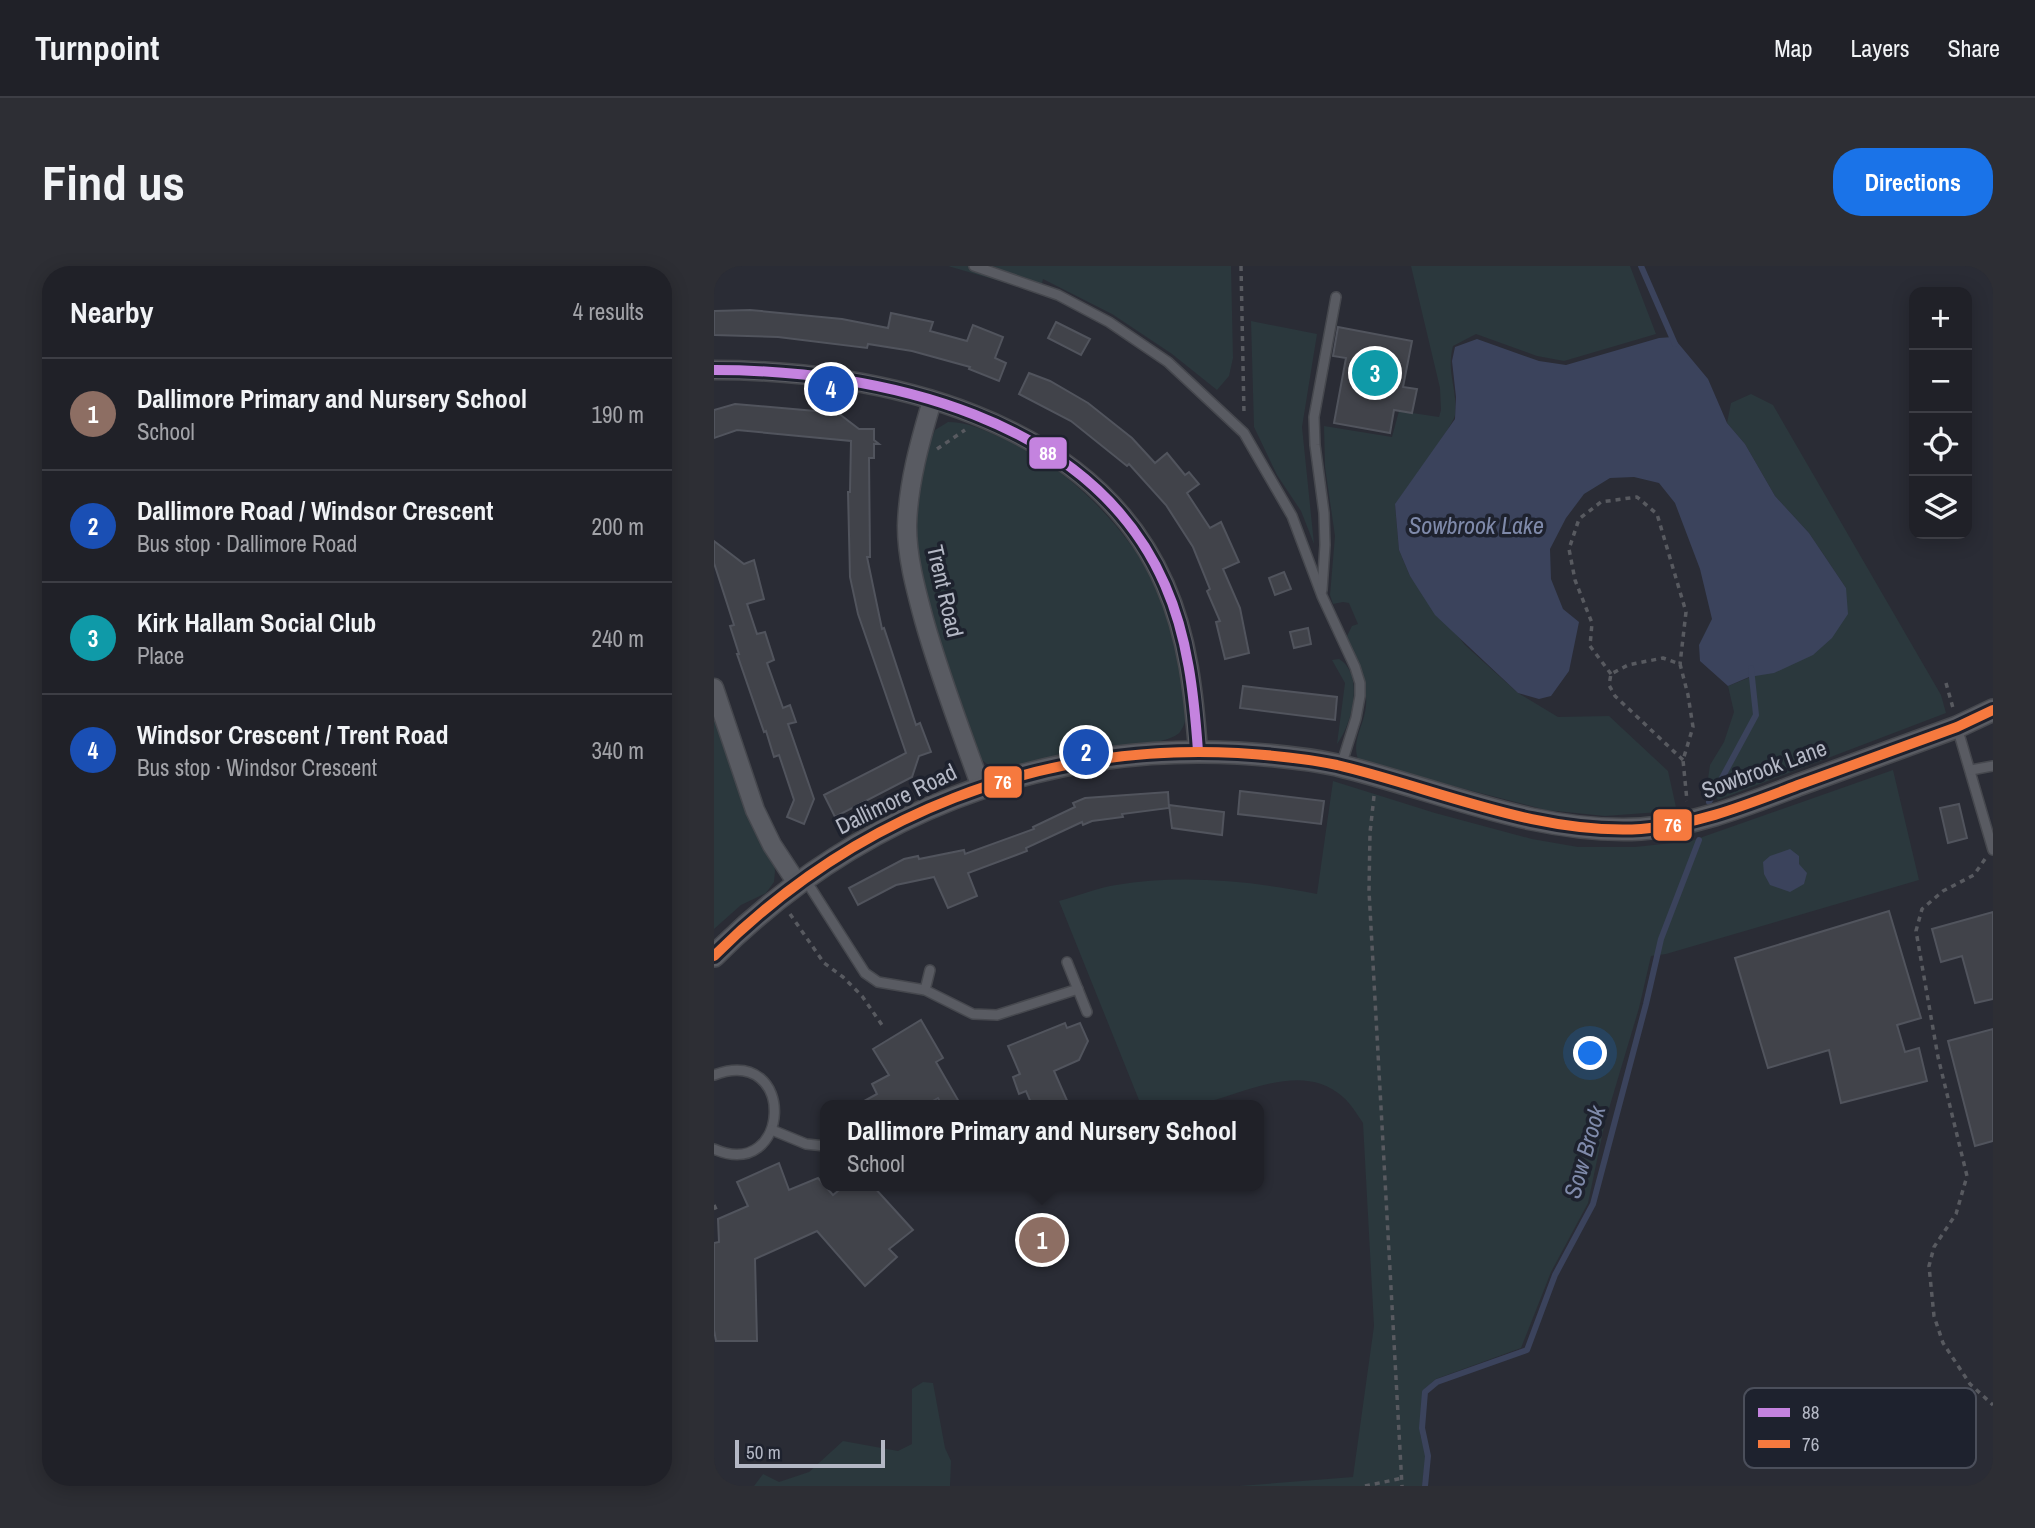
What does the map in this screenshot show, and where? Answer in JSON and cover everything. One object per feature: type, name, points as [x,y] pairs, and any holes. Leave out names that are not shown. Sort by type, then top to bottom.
[{"type":"street","points":[[714,370],[784,372],[890,388],[981,418],[1051,453],[1099,493],[1126,521],[1165,583],[1177,618],[1195,704],[1198,751]]},
{"type":"street","name":"Trent Road","points":[[932,401],[919,445],[907,526],[914,582],[957,726],[981,787]]},
{"type":"street","points":[[714,688],[755,810],[772,845],[801,880]]},
{"type":"street","name":"Sowbrook Lane","points":[[1341,766],[1534,821],[1608,829],[1641,829],[1710,818],[1957,727],[1993,710]]},
{"type":"street","name":"Dallimore Road","points":[[714,956],[745,925],[801,880],[860,842],[902,819],[981,787],[1122,755],[1198,751],[1279,756],[1341,766]]},
{"type":"lane","points":[[974,266],[1058,295],[1109,322],[1168,362],[1244,433],[1292,516],[1322,596],[1360,683],[1356,718],[1341,766]]},
{"type":"lane","points":[[1322,596],[1324,513],[1314,417],[1336,297]]},
{"type":"lane","points":[[1957,727],[1993,849]]},
{"type":"lane","points":[[1971,770],[1993,766]]},
{"type":"lane","points":[[801,880],[864,973],[878,982],[925,990],[973,1014],[997,1016],[1078,989]]},
{"type":"lane","points":[[1067,962],[1087,1012]]},
{"type":"lane","points":[[925,990],[930,970]]},
{"type":"lane","points":[[714,1074],[739,1070],[763,1081],[771,1092],[776,1117],[765,1141],[754,1149],[741,1154],[728,1154],[714,1149]]},
{"type":"lane","points":[[772,1130],[806,1144],[820,1145]]},
{"type":"path","points":[[1241,266],[1244,433]]},
{"type":"path","points":[[919,445],[939,449],[981,418]]},
{"type":"path","points":[[1683,760],[1615,696],[1609,685],[1611,674],[1590,646],[1592,623],[1575,580],[1569,549],[1579,519],[1601,502],[1637,498],[1657,514],[1686,612],[1680,664],[1693,727],[1683,760],[1690,823]]},
{"type":"path","points":[[1611,674],[1628,665],[1663,658],[1680,664]]},
{"type":"path","points":[[1377,776],[1370,832],[1369,891],[1402,1486]]},
{"type":"path","points":[[1974,1388],[1943,1343],[1934,1316],[1929,1266],[1934,1247],[1956,1214],[1967,1176],[1938,1057],[1916,931],[1922,909],[1942,891],[1973,875],[1993,849]]},
{"type":"path","points":[[777,899],[824,963],[862,996],[882,1025]]},
{"type":"path","points":[[714,1205],[718,1214]]},
{"type":"path","points":[[1976,1389],[1993,1405]]},
{"type":"path","points":[[1365,1486],[1403,1478]]},
{"type":"shaded area","points":[[948,266],[1231,266],[1233,358],[1229,376],[1217,390],[1172,354],[1112,314],[1043,279],[1040,293]]},
{"type":"shaded area","points":[[1411,266],[1630,266],[1656,334],[1564,361],[1537,356],[1476,334],[1453,346],[1453,421],[1395,505],[1399,550],[1410,576],[1465,645],[1518,693],[1558,717],[1609,716],[1668,771],[1676,807],[1673,811],[1605,816],[1546,810],[1367,764],[1358,759],[1356,745],[1365,712],[1366,696],[1360,669],[1347,636],[1352,626],[1358,624],[1349,603],[1333,604],[1330,595],[1335,536],[1325,467],[1324,426],[1392,437],[1399,411],[1439,417],[1440,388]]},
{"type":"shaded area","points":[[1251,321],[1317,334],[1302,427],[1314,544],[1301,511],[1277,475],[1254,427]]},
{"type":"shaded area","points":[[1751,394],[1773,405],[1941,695],[1946,713],[1718,800],[1707,785],[1710,765],[1724,742],[1734,712],[1728,686],[1753,676],[1846,588],[1809,533],[1775,496],[1745,444],[1727,423],[1731,403]]},
{"type":"shaded area","points":[[948,422],[982,429],[1018,446],[1065,476],[1106,515],[1141,559],[1164,602],[1184,680],[1186,717],[1180,732],[1174,737],[1018,769],[999,769],[976,756],[945,664],[921,575],[916,543],[914,518],[926,453],[935,430]]},
{"type":"shaded area","points":[[1339,659],[1347,666],[1354,687],[1351,713],[1337,744],[1345,683],[1332,660]]},
{"type":"shaded area","points":[[714,718],[737,786],[760,841],[774,862],[775,871],[774,882],[766,893],[741,905],[714,929]]},
{"type":"shaded area","points":[[1893,770],[1919,880],[1666,954],[1651,956],[1639,1008],[1605,1122],[1588,1203],[1551,1272],[1521,1348],[1436,1379],[1423,1390],[1420,1434],[1426,1456],[1422,1486],[1239,1486],[1353,1477],[1374,1326],[1363,1123],[1343,1097],[1327,1086],[1310,1081],[1273,1083],[1213,1100],[1139,1100],[1059,901],[1109,886],[1166,880],[1217,880],[1317,894],[1333,781],[1435,813],[1532,839],[1578,847],[1635,847],[1691,841]]},
{"type":"shaded area","points":[[923,1382],[933,1383],[945,1448],[951,1461],[950,1486],[754,1486],[763,1474],[779,1482],[809,1472],[843,1441],[898,1451],[912,1444],[912,1389]]},
{"type":"water","name":"Sowbrook Lake","points":[[1673,337],[1708,379],[1727,423],[1745,444],[1775,496],[1809,533],[1846,588],[1848,614],[1832,638],[1813,655],[1774,673],[1749,677],[1728,686],[1700,661],[1699,645],[1712,619],[1700,569],[1675,503],[1659,483],[1634,477],[1610,478],[1584,494],[1566,518],[1550,549],[1551,579],[1563,609],[1579,622],[1569,671],[1551,696],[1539,699],[1518,693],[1435,615],[1410,576],[1399,550],[1395,504],[1455,419],[1456,397],[1452,361],[1455,347],[1477,339],[1539,361],[1566,365],[1659,338]]},
{"type":"water","points":[[1790,849],[1799,856],[1799,864],[1807,873],[1804,884],[1790,892],[1770,885],[1764,874],[1763,862],[1770,856]]},
{"type":"building","points":[[750,310],[842,319],[888,328],[891,313],[933,322],[930,331],[967,341],[973,325],[1003,337],[995,358],[1006,363],[999,381],[969,369],[970,367],[912,351],[868,344],[867,348],[778,337],[714,335],[714,311]]},
{"type":"building","points":[[1056,322],[1090,339],[1081,355],[1048,338]]},
{"type":"building","points":[[1338,327],[1412,341],[1403,387],[1417,389],[1412,413],[1394,410],[1390,433],[1334,423],[1346,358],[1333,356]]},
{"type":"building","points":[[1029,373],[1050,381],[1088,403],[1132,438],[1155,463],[1167,453],[1185,475],[1189,472],[1199,484],[1187,493],[1210,528],[1221,522],[1239,562],[1223,569],[1240,608],[1249,653],[1225,659],[1216,622],[1220,621],[1207,591],[1210,589],[1193,547],[1166,505],[1129,464],[1127,466],[1071,421],[1019,394]]},
{"type":"building","points":[[735,404],[838,413],[859,429],[874,429],[874,440],[879,444],[874,444],[874,458],[869,458],[870,557],[867,557],[882,629],[884,628],[916,725],[920,723],[931,752],[919,756],[912,777],[835,817],[824,795],[906,753],[858,614],[850,577],[848,492],[851,441],[737,430],[714,438],[714,410]]},
{"type":"building","points":[[714,541],[744,564],[754,560],[764,599],[747,604],[757,634],[765,632],[774,660],[767,663],[783,708],[790,705],[796,722],[788,724],[814,799],[804,824],[787,817],[794,800],[779,755],[774,757],[766,731],[764,732],[737,654],[730,626],[734,625],[714,563]]},
{"type":"building","points":[[1284,572],[1291,589],[1275,595],[1269,578]]},
{"type":"building","points":[[1308,628],[1311,644],[1294,648],[1290,632]]},
{"type":"building","points":[[1243,686],[1337,697],[1335,720],[1240,708]]},
{"type":"building","points":[[1240,791],[1324,801],[1321,824],[1238,814]]},
{"type":"building","points":[[1168,792],[1169,808],[1122,814],[1123,817],[1092,821],[1083,825],[1082,822],[1026,848],[1027,851],[968,873],[977,896],[948,908],[934,877],[896,885],[858,905],[849,888],[904,859],[918,856],[919,859],[964,850],[965,854],[1034,829],[1033,827],[1075,807],[1073,803],[1085,798]]},
{"type":"building","points":[[1959,804],[1967,838],[1948,843],[1940,808]]},
{"type":"building","points":[[1169,805],[1224,812],[1222,835],[1172,828]]},
{"type":"building","points":[[1889,911],[1921,1018],[1897,1025],[1905,1052],[1919,1048],[1927,1081],[1841,1103],[1829,1050],[1768,1068],[1735,958]]},
{"type":"building","points":[[1993,912],[1993,999],[1975,1003],[1962,956],[1941,962],[1932,929]]},
{"type":"building","points":[[921,1020],[943,1058],[936,1062],[958,1100],[866,1100],[877,1094],[872,1084],[889,1075],[873,1049]]},
{"type":"building","points":[[1065,1023],[1067,1028],[1080,1023],[1088,1041],[1079,1060],[1054,1071],[1067,1100],[1030,1100],[1026,1091],[1019,1094],[1013,1077],[1020,1074],[1008,1046]]},
{"type":"building","points":[[1993,1029],[1993,1141],[1975,1146],[1948,1041]]},
{"type":"building","points":[[779,1163],[789,1190],[818,1178],[820,1191],[829,1191],[833,1195],[838,1191],[878,1191],[913,1230],[889,1249],[897,1257],[865,1286],[817,1231],[755,1259],[757,1341],[716,1341],[714,1243],[719,1242],[718,1219],[748,1206],[737,1182]]},
{"type":"waterway","name":"Sow Brook","points":[[1641,266],[1675,344]]},
{"type":"waterway","name":"Sow Brook","points":[[1709,802],[1756,715],[1751,668]]},
{"type":"waterway","name":"Sow Brook","points":[[1425,1486],[1428,1456],[1422,1428],[1425,1392],[1437,1382],[1527,1350],[1555,1275],[1593,1204],[1661,939],[1699,840]]},
{"type":"transit line","name":"88","points":[[714,370],[778,372],[844,380],[910,394],[974,414],[1034,443],[1087,481],[1131,528],[1165,585],[1184,646],[1192,688],[1198,751]]},
{"type":"transit line","name":"76","points":[[714,956],[769,907],[827,864],[889,827],[954,798],[1022,775],[1092,760],[1164,753],[1238,753],[1300,759],[1337,765],[1525,818],[1602,829],[1641,829],[1683,823],[1742,806],[1957,727],[1993,710]]},
{"type":"place","name":"Kirk Hallam Social Club","points":[[1375,373]]},
{"type":"place","name":"Windsor Crescent / Trent Road","points":[[831,389]]},
{"type":"place","name":"Dallimore Road / Windsor Crescent","points":[[1086,752]]},
{"type":"place","name":"Dallimore Primary and Nursery School","points":[[1042,1240]]}]
